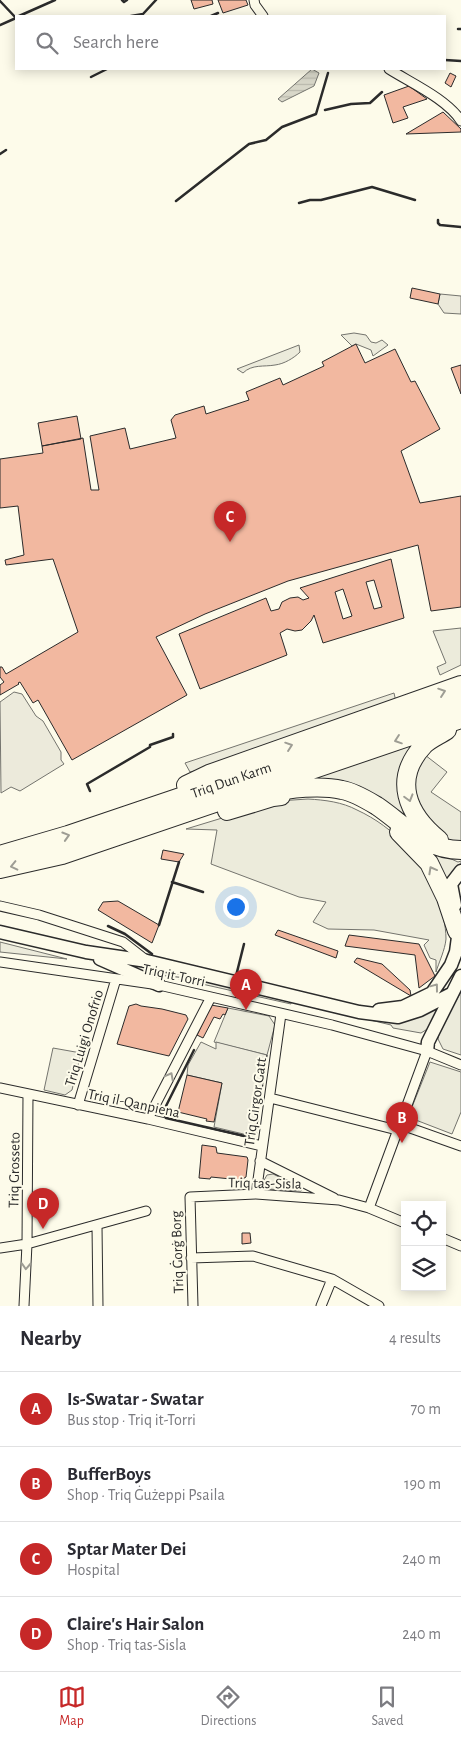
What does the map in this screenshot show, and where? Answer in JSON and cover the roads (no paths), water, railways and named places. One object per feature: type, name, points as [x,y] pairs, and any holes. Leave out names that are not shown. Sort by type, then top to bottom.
[{"type":"highway","points":[[115,819],[208,774],[461,685]]},
{"type":"highway","name":"Triq Dun Karm","points":[[0,853],[68,835],[460,708]]},
{"type":"highway","name":"Triq Dun Karm","points":[[0,869],[62,855],[460,708]]},
{"type":"highway","points":[[456,850],[426,830],[414,813],[407,799],[406,777],[412,762],[425,744],[448,729],[461,725]]},
{"type":"highway","points":[[62,855],[80,856],[282,790],[323,788],[342,790],[362,798],[377,806],[429,843],[437,847],[456,850]]},
{"type":"highway","points":[[212,812],[217,814],[273,797],[308,794],[338,797],[366,808],[393,826],[429,863],[446,898],[457,931]]},
{"type":"main road","points":[[359,1012],[403,1007],[432,993],[456,952],[458,919],[451,884],[461,871]]},
{"type":"main road","points":[[0,932],[86,952],[147,961],[359,1012],[398,1017],[420,1010],[451,994]]},
{"type":"main road","points":[[86,952],[159,985]]},
{"type":"main road","points":[[427,1051],[428,1042],[461,976]]},
{"type":"street","points":[[254,0],[255,5],[262,15]]},
{"type":"street","points":[[391,70],[443,102],[456,113],[461,121]]},
{"type":"street","points":[[0,906],[39,915],[123,942],[147,961]]},
{"type":"street","name":"Triq it-Torri","points":[[0,962],[159,985],[332,1025],[427,1051],[461,1065]]},
{"type":"street","name":"Triq Luigi Onofrio","points":[[78,1105],[116,979]]},
{"type":"street","points":[[148,1119],[211,997]]},
{"type":"street","name":"Triq Girgor Gatt","points":[[256,1194],[281,1014]]},
{"type":"street","points":[[369,1208],[427,1051]]},
{"type":"street","name":"Triq il-Qanpiena","points":[[0,1088],[148,1119],[262,1146]]},
{"type":"street","name":"Triq Grosseto","points":[[24,1306],[27,1244],[28,1094]]},
{"type":"street","points":[[270,1098],[398,1127],[461,1146]]},
{"type":"street","name":"Triq tas-Sisla","points":[[260,1161],[339,1200]]},
{"type":"street","name":"Triq tas-Sisla","points":[[190,1197],[256,1194],[339,1200],[369,1208],[401,1221]]},
{"type":"street","name":"Triq Ġorġ Borg","points":[[190,1197],[193,1306]]},
{"type":"street","points":[[0,1248],[27,1244],[146,1211]]},
{"type":"street","points":[[97,1226],[98,1306]]},
{"type":"street","points":[[446,1240],[461,1246]]},
{"type":"street","points":[[191,1258],[253,1256],[332,1279],[379,1306]]},
{"type":"street","points":[[321,1306],[332,1279]]},
{"type":"place","name":"Sptar Mater Dei","points":[[230,542]]},
{"type":"place","name":"Is-Swatar - Swatar","points":[[246,1010]]},
{"type":"place","name":"BufferBoys","points":[[402,1143]]},
{"type":"place","name":"Claire's Hair Salon","points":[[43,1229]]}]
